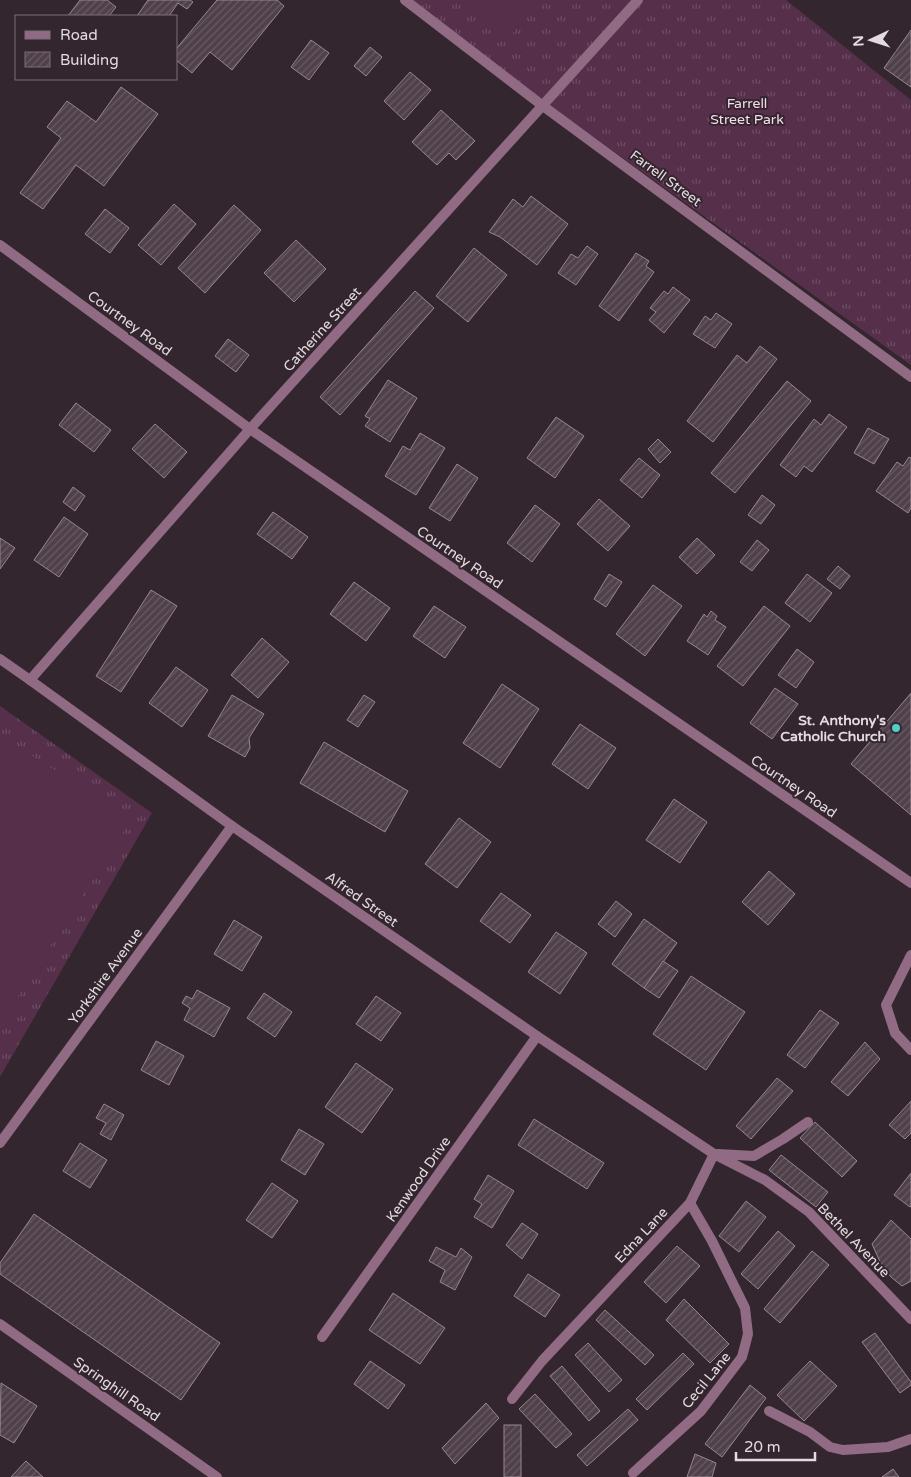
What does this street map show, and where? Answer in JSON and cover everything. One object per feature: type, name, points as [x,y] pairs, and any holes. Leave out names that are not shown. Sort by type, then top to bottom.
[{"type":"street","name":"Farrell Street","points":[[405,0],[544,106],[911,377]]},
{"type":"street","name":"Catherine Street","points":[[30,680],[250,429],[638,0]]},
{"type":"street","name":"Courtney Road","points":[[0,244],[250,429],[911,882]]},
{"type":"street","name":"Alfred Street","points":[[0,660],[232,826],[537,1036],[714,1154]]},
{"type":"street","name":"Yorkshire Avenue","points":[[0,1143],[232,826]]},
{"type":"street","points":[[911,954],[886,1005],[895,1033],[911,1050]]},
{"type":"street","name":"Kenwood Drive","points":[[322,1337],[537,1036]]},
{"type":"street","points":[[714,1154],[754,1156],[808,1122]]},
{"type":"street","name":"Edna Lane","points":[[512,1399],[542,1361],[690,1203],[714,1154]]},
{"type":"street","name":"Bethel Avenue","points":[[714,1154],[765,1180],[809,1212],[911,1319]]},
{"type":"street","name":"Cecil Lane","points":[[632,1473],[701,1411],[742,1357],[748,1334],[745,1308],[712,1241],[690,1203]]},
{"type":"street","name":"Springhill Road","points":[[0,1324],[217,1477]]},
{"type":"street","points":[[769,1411],[810,1432],[830,1447],[843,1450],[888,1447],[911,1439]]},
{"type":"green space","name":"Farrell Street Park","points":[[409,0],[786,0],[911,100],[911,365],[566,117]]},
{"type":"green space","points":[[471,0],[538,0],[513,33]]},
{"type":"green space","points":[[0,706],[152,813],[0,1077]]},
{"type":"green space","points":[[0,735],[131,820],[0,1024]]},
{"type":"building","points":[[80,0],[107,0],[116,7],[110,15],[69,15]]},
{"type":"building","points":[[148,0],[190,0],[193,2],[187,9],[178,3],[170,15],[138,15]]},
{"type":"building","points":[[217,0],[277,0],[284,6],[232,70],[210,52],[192,73],[178,62],[178,47]]},
{"type":"building","points":[[911,30],[911,87],[884,68]]},
{"type":"building","points":[[311,40],[329,53],[309,80],[291,67]]},
{"type":"building","points":[[370,47],[382,57],[366,76],[354,66]]},
{"type":"building","points":[[410,72],[431,90],[404,120],[384,101]]},
{"type":"building","points":[[121,87],[158,114],[104,186],[76,165],[43,209],[20,193],[61,138],[47,127],[67,101],[96,122]]},
{"type":"building","points":[[441,110],[475,141],[456,160],[449,153],[437,165],[412,142]]},
{"type":"building","points":[[531,196],[568,224],[537,265],[500,237],[489,232],[513,199],[523,207]]},
{"type":"building","points":[[174,204],[196,224],[161,265],[138,245]]},
{"type":"building","points":[[234,205],[261,230],[205,293],[178,268]]},
{"type":"building","points":[[105,209],[129,228],[110,253],[85,234]]},
{"type":"building","points":[[296,240],[326,269],[294,302],[264,273]]},
{"type":"building","points":[[587,246],[598,254],[576,285],[558,273],[571,254],[578,258]]},
{"type":"building","points":[[474,248],[507,275],[468,322],[436,296]]},
{"type":"building","points":[[636,253],[649,261],[646,266],[654,272],[619,321],[599,306]]},
{"type":"building","points":[[673,287],[690,300],[664,333],[649,320],[656,312],[650,308],[664,291],[668,294]]},
{"type":"building","points":[[415,291],[434,308],[340,415],[320,397]]},
{"type":"building","points":[[716,313],[732,324],[715,348],[693,334],[705,316],[711,320]]},
{"type":"building","points":[[228,339],[249,355],[236,372],[215,356]]},
{"type":"building","points":[[760,346],[777,359],[713,442],[687,421],[737,355],[747,363]]},
{"type":"building","points":[[388,380],[417,398],[390,442],[365,426],[370,419],[365,416]]},
{"type":"building","points":[[787,381],[811,401],[735,493],[711,473]]},
{"type":"building","points":[[76,403],[111,430],[94,452],[59,425]]},
{"type":"building","points":[[829,414],[847,427],[812,472],[804,466],[796,477],[780,465],[814,419],[821,425]]},
{"type":"building","points":[[556,417],[584,436],[555,478],[527,458]]},
{"type":"building","points":[[155,424],[187,452],[164,478],[132,449]]},
{"type":"building","points":[[868,428],[889,439],[874,464],[854,453]]},
{"type":"building","points":[[420,433],[445,448],[416,495],[385,476],[403,446],[410,450]]},
{"type":"building","points":[[658,439],[671,452],[660,463],[648,449]]},
{"type":"building","points":[[909,457],[911,458],[911,508],[908,513],[876,491],[897,462],[903,466]]},
{"type":"building","points":[[639,458],[660,475],[642,498],[620,480]]},
{"type":"building","points":[[457,464],[478,478],[450,521],[429,508]]},
{"type":"building","points":[[73,487],[85,496],[75,511],[63,502]]},
{"type":"building","points":[[762,495],[775,505],[761,524],[748,515]]},
{"type":"building","points":[[599,499],[630,526],[608,551],[577,524]]},
{"type":"building","points":[[535,505],[560,524],[532,562],[507,543]]},
{"type":"building","points":[[273,512],[308,537],[292,559],[257,534]]},
{"type":"building","points":[[64,517],[88,534],[59,577],[34,560]]},
{"type":"building","points":[[0,538],[15,548],[0,569]]},
{"type":"building","points":[[697,538],[715,555],[697,574],[679,557]]},
{"type":"building","points":[[757,540],[769,550],[752,571],[740,562]]},
{"type":"building","points":[[838,566],[850,576],[840,589],[827,579]]},
{"type":"building","points":[[609,574],[622,582],[606,607],[594,599]]},
{"type":"building","points":[[807,574],[832,593],[810,622],[785,603]]},
{"type":"building","points":[[354,582],[390,608],[366,641],[330,614]]},
{"type":"building","points":[[653,585],[682,606],[645,656],[616,634]]},
{"type":"building","points":[[151,590],[177,606],[121,692],[96,676]]},
{"type":"building","points":[[434,606],[466,627],[445,658],[413,636]]},
{"type":"building","points":[[764,606],[790,626],[743,686],[717,666]]},
{"type":"building","points":[[711,611],[717,616],[715,620],[726,627],[708,655],[687,641],[704,614],[707,617]]},
{"type":"building","points":[[262,638],[289,662],[258,698],[231,675]]},
{"type":"building","points":[[797,649],[814,662],[796,688],[778,675]]},
{"type":"building","points":[[176,667],[208,690],[182,727],[149,703]]},
{"type":"building","points":[[502,684],[539,709],[500,768],[463,743]]},
{"type":"building","points":[[775,688],[798,704],[772,739],[750,723]]},
{"type":"building","name":"St. Anthony's Catholic Church","points":[[911,693],[911,815],[851,764]]},
{"type":"building","points":[[232,695],[264,714],[249,738],[250,748],[245,757],[208,736]]},
{"type":"building","points":[[364,695],[375,702],[358,727],[347,720]]},
{"type":"building","points":[[580,724],[616,748],[588,789],[552,764]]},
{"type":"building","points":[[324,742],[408,791],[385,832],[300,783]]},
{"type":"building","points":[[674,799],[707,822],[680,863],[646,840]]},
{"type":"building","points":[[459,818],[491,842],[457,888],[425,864]]},
{"type":"building","points":[[769,871],[795,894],[768,925],[742,902]]},
{"type":"building","points":[[501,893],[531,915],[510,943],[480,921]]},
{"type":"building","points":[[616,901],[632,914],[615,937],[598,924]]},
{"type":"building","points":[[644,919],[677,943],[644,988],[612,964]]},
{"type":"building","points":[[234,920],[262,937],[242,971],[214,954]]},
{"type":"building","points":[[556,932],[587,953],[560,994],[528,972]]},
{"type":"building","points":[[663,961],[678,971],[659,998],[644,988]]},
{"type":"building","points":[[691,976],[745,1012],[706,1070],[653,1034]]},
{"type":"building","points":[[197,990],[230,1008],[214,1037],[184,1020],[190,1008],[182,1003],[186,996],[192,999]]},
{"type":"building","points":[[264,993],[292,1012],[275,1037],[247,1018]]},
{"type":"building","points":[[376,996],[401,1013],[381,1041],[356,1024]]},
{"type":"building","points":[[820,1010],[839,1023],[805,1068],[787,1055]]},
{"type":"building","points":[[156,1041],[184,1056],[169,1085],[141,1070]]},
{"type":"building","points":[[865,1042],[880,1059],[848,1096],[831,1082]]},
{"type":"building","points":[[356,1063],[393,1089],[362,1133],[325,1107]]},
{"type":"building","points":[[777,1078],[793,1091],[751,1139],[736,1126]]},
{"type":"building","points":[[911,1101],[911,1133],[905,1139],[889,1125]]},
{"type":"building","points":[[104,1104],[124,1115],[111,1140],[100,1134],[106,1123],[96,1118]]},
{"type":"building","points":[[534,1119],[604,1163],[587,1189],[518,1145]]},
{"type":"building","points":[[815,1122],[857,1161],[842,1177],[800,1138]]},
{"type":"building","points":[[299,1129],[324,1144],[305,1175],[281,1160]]},
{"type":"building","points":[[80,1143],[107,1160],[90,1188],[63,1171]]},
{"type":"building","points":[[781,1155],[828,1192],[816,1207],[769,1170]]},
{"type":"building","points":[[911,1173],[911,1206],[910,1207],[894,1195]]},
{"type":"building","points":[[488,1175],[514,1191],[492,1228],[474,1217],[482,1204],[474,1199]]},
{"type":"building","points":[[272,1183],[298,1201],[272,1238],[246,1220]]},
{"type":"building","points":[[746,1201],[766,1217],[739,1252],[719,1236]]},
{"type":"building","points":[[34,1214],[220,1343],[181,1400],[0,1274],[0,1263]]},
{"type":"building","points":[[891,1220],[911,1239],[911,1281],[902,1286],[882,1266],[872,1244]]},
{"type":"building","points":[[522,1223],[538,1234],[522,1259],[506,1245]]},
{"type":"building","points":[[778,1231],[795,1246],[758,1289],[741,1274]]},
{"type":"building","points":[[677,1246],[700,1266],[666,1303],[644,1282]]},
{"type":"building","points":[[436,1247],[456,1257],[461,1248],[472,1257],[455,1290],[440,1282],[445,1270],[429,1261]]},
{"type":"building","points":[[812,1251],[829,1265],[780,1323],[764,1309]]},
{"type":"building","points":[[528,1274],[560,1295],[545,1317],[514,1296]]},
{"type":"building","points":[[393,1293],[445,1328],[420,1364],[369,1330]]},
{"type":"building","points":[[684,1299],[729,1344],[710,1363],[666,1320]]},
{"type":"building","points":[[605,1310],[654,1355],[645,1365],[596,1320]]},
{"type":"building","points":[[875,1333],[911,1382],[911,1385],[900,1393],[862,1342]]},
{"type":"building","points":[[588,1343],[622,1380],[609,1392],[575,1355]]},
{"type":"building","points":[[683,1353],[694,1364],[647,1410],[636,1399]]},
{"type":"building","points":[[370,1361],[405,1385],[388,1409],[354,1384]]},
{"type":"building","points":[[810,1361],[837,1386],[804,1421],[777,1395]]},
{"type":"building","points":[[562,1366],[600,1411],[589,1421],[550,1376]]},
{"type":"building","points":[[1,1383],[37,1406],[14,1443],[0,1435]]},
{"type":"building","points":[[750,1385],[766,1398],[722,1457],[705,1444]]},
{"type":"building","points":[[535,1394],[572,1434],[556,1448],[519,1409]]},
{"type":"building","points":[[486,1403],[499,1418],[455,1464],[442,1448]]},
{"type":"building","points":[[628,1409],[638,1420],[587,1466],[577,1455]]},
{"type":"building","points":[[504,1425],[521,1425],[521,1477],[504,1477]]},
{"type":"building","points":[[695,1454],[716,1463],[712,1477],[687,1477]]},
{"type":"building","points":[[26,1461],[43,1477],[11,1477]]},
{"type":"building","points":[[893,1469],[899,1477],[882,1477]]},
{"type":"place","name":"St. Anthony's Catholic Church","points":[[896,728]]}]
